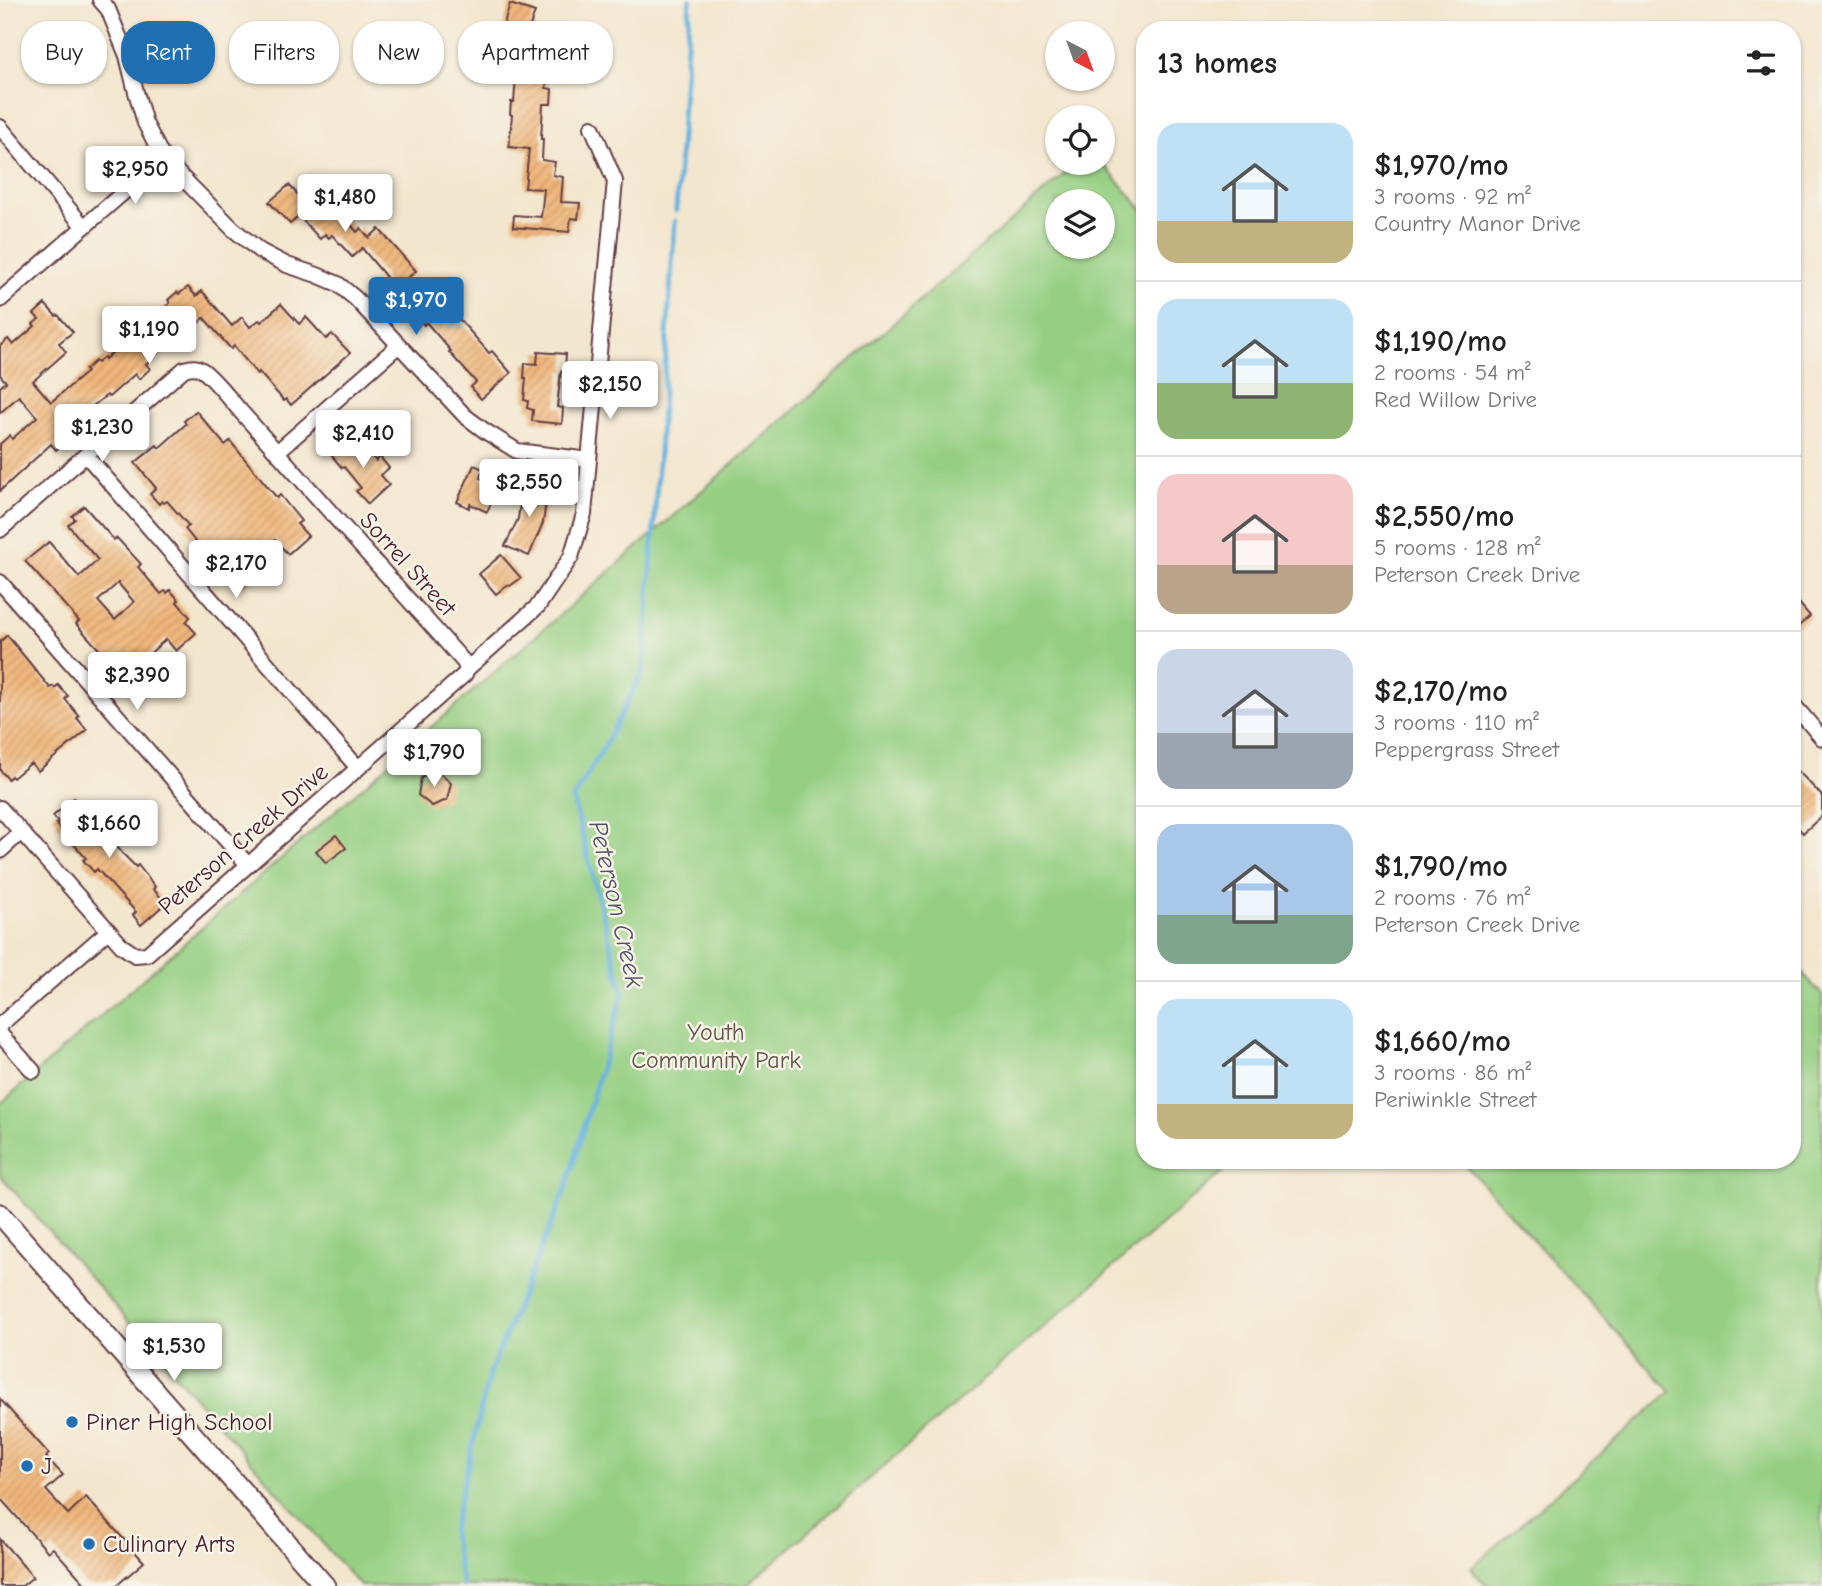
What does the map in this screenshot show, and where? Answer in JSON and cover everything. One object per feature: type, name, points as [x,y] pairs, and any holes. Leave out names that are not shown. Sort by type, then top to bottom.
[{"type":"main road","points":[[0,1214],[325,1586]]},
{"type":"street","points":[[100,0],[108,9],[127,56],[145,123],[163,158],[233,229],[260,251],[338,284],[356,299],[465,416],[503,443],[517,451],[589,460]]},
{"type":"street","points":[[0,127],[84,227]]},
{"type":"street","name":"Peterson Creek Drive","points":[[108,931],[135,955],[147,954],[465,674],[467,669],[538,606],[571,558],[584,514],[615,181],[592,127]]},
{"type":"street","points":[[0,300],[163,158]]},
{"type":"street","points":[[277,452],[399,345]]},
{"type":"street","name":"Sorrel Street","points":[[86,455],[184,369],[198,368],[207,374],[277,452],[464,662],[467,669]]},
{"type":"street","points":[[0,530],[86,455],[358,768]]},
{"type":"street","points":[[0,582],[247,865]]},
{"type":"street","points":[[1801,714],[1822,738]]},
{"type":"street","points":[[0,808],[108,931],[0,1025]]},
{"type":"street","points":[[0,851],[21,832]]},
{"type":"street","points":[[0,1034],[33,1071]]},
{"type":"green space","name":"Youth Community Park","points":[[1063,175],[1112,175],[1136,202],[1136,1169],[1226,1169],[746,1586],[360,1586],[0,1175],[0,1104],[1045,191],[1045,259],[1115,259],[1115,189],[1047,189]]},
{"type":"green space","points":[[1801,971],[1822,995],[1822,1586],[1486,1586],[1471,1568],[1671,1392],[1469,1169],[1801,1169]]},
{"type":"building","points":[[510,4],[535,12],[532,21],[505,21]]},
{"type":"building","points":[[515,84],[546,84],[546,88],[552,89],[551,104],[543,104],[542,160],[555,162],[553,175],[563,177],[561,202],[580,203],[578,219],[571,218],[569,232],[513,227],[514,215],[541,217],[544,189],[525,188],[529,149],[509,147],[511,102],[514,102]]},
{"type":"building","points":[[289,185],[301,198],[304,195],[318,210],[329,200],[357,232],[361,228],[369,238],[379,229],[416,271],[394,290],[362,248],[352,257],[332,235],[329,238],[325,234],[320,239],[299,216],[290,224],[269,202]]},
{"type":"building","points":[[188,287],[196,296],[202,291],[232,326],[242,317],[250,327],[259,320],[261,322],[281,304],[299,324],[306,317],[326,339],[332,334],[350,353],[291,405],[286,399],[284,401],[259,372],[257,374],[234,346],[231,349],[204,318],[177,342],[174,338],[146,364],[150,369],[139,379],[135,374],[109,397],[107,395],[85,412],[64,432],[69,438],[56,450],[51,444],[0,491],[0,444],[10,435],[12,439],[37,417],[19,396],[0,413],[0,387],[6,382],[0,375],[0,346],[8,339],[13,345],[35,326],[33,324],[39,319],[34,314],[45,304],[58,315],[73,332],[59,343],[66,352],[33,381],[51,402],[87,372],[85,370],[95,361],[97,363],[104,357],[105,359],[135,328],[138,331],[170,303],[168,300],[177,292],[179,294]]},
{"type":"building","points":[[438,295],[489,353],[492,351],[511,373],[481,399],[471,387],[476,382],[426,322],[424,325],[415,315]]},
{"type":"building","points":[[538,352],[566,354],[557,407],[563,408],[562,424],[532,421],[533,410],[527,408],[528,401],[524,400],[525,363],[537,364]]},
{"type":"building","points":[[196,411],[225,445],[230,441],[277,498],[280,495],[301,521],[297,524],[308,536],[288,554],[275,540],[255,557],[264,568],[243,587],[223,564],[209,552],[206,555],[185,529],[189,526],[167,501],[159,504],[150,494],[156,488],[135,463],[157,445],[159,448],[186,424],[184,421]]},
{"type":"building","points":[[354,438],[376,461],[380,457],[389,468],[381,475],[389,485],[368,504],[356,491],[361,488],[332,456]]},
{"type":"building","points":[[474,465],[483,469],[480,478],[484,480],[489,471],[503,477],[487,512],[470,504],[469,508],[457,502]]},
{"type":"building","points":[[523,483],[548,487],[543,523],[529,556],[505,546],[518,519]]},
{"type":"building","points":[[84,506],[114,540],[117,538],[141,564],[138,567],[161,594],[170,590],[179,600],[177,602],[190,617],[186,622],[196,633],[176,651],[166,639],[145,658],[156,670],[133,691],[76,624],[79,621],[25,561],[49,542],[79,577],[98,560],[68,525],[75,519],[72,516]],"holes":[[[118,583],[134,602],[115,620],[98,601]]]},
{"type":"building","points":[[501,555],[521,578],[496,594],[479,574]]},
{"type":"building","points":[[1801,606],[1810,616],[1801,624]]},
{"type":"building","points":[[7,635],[50,688],[58,685],[68,696],[65,699],[87,730],[38,771],[31,763],[8,779],[0,770],[0,642]]},
{"type":"building","points":[[437,771],[451,783],[447,800],[432,806],[418,795],[421,778]]},
{"type":"building","points":[[1801,774],[1822,796],[1822,816],[1803,833]]},
{"type":"building","points":[[74,798],[88,808],[96,818],[93,820],[123,854],[136,867],[138,865],[155,887],[153,889],[166,903],[141,925],[133,915],[136,912],[97,869],[94,872],[83,860],[86,858],[56,824],[58,822],[53,816]]},
{"type":"building","points":[[336,835],[346,848],[326,863],[316,851]]},
{"type":"building","points":[[0,1399],[49,1454],[46,1457],[63,1475],[46,1490],[68,1514],[86,1497],[144,1562],[116,1586],[87,1586],[53,1548],[48,1552],[0,1498]]},
{"type":"building","points":[[0,1539],[33,1577],[22,1586],[0,1586]]},
{"type":"waterway","name":"Peterson Creek","points":[[676,211],[690,0]]},
{"type":"waterway","name":"Peterson Creek","points":[[463,1586],[452,1533],[489,1375],[566,1188],[623,993],[573,799],[603,749],[644,669],[675,221]]},
{"type":"place","name":"Piner High School","points":[[72,1422]]},
{"type":"place","name":"J","points":[[27,1466]]},
{"type":"place","name":"Culinary Arts","points":[[89,1544]]}]
